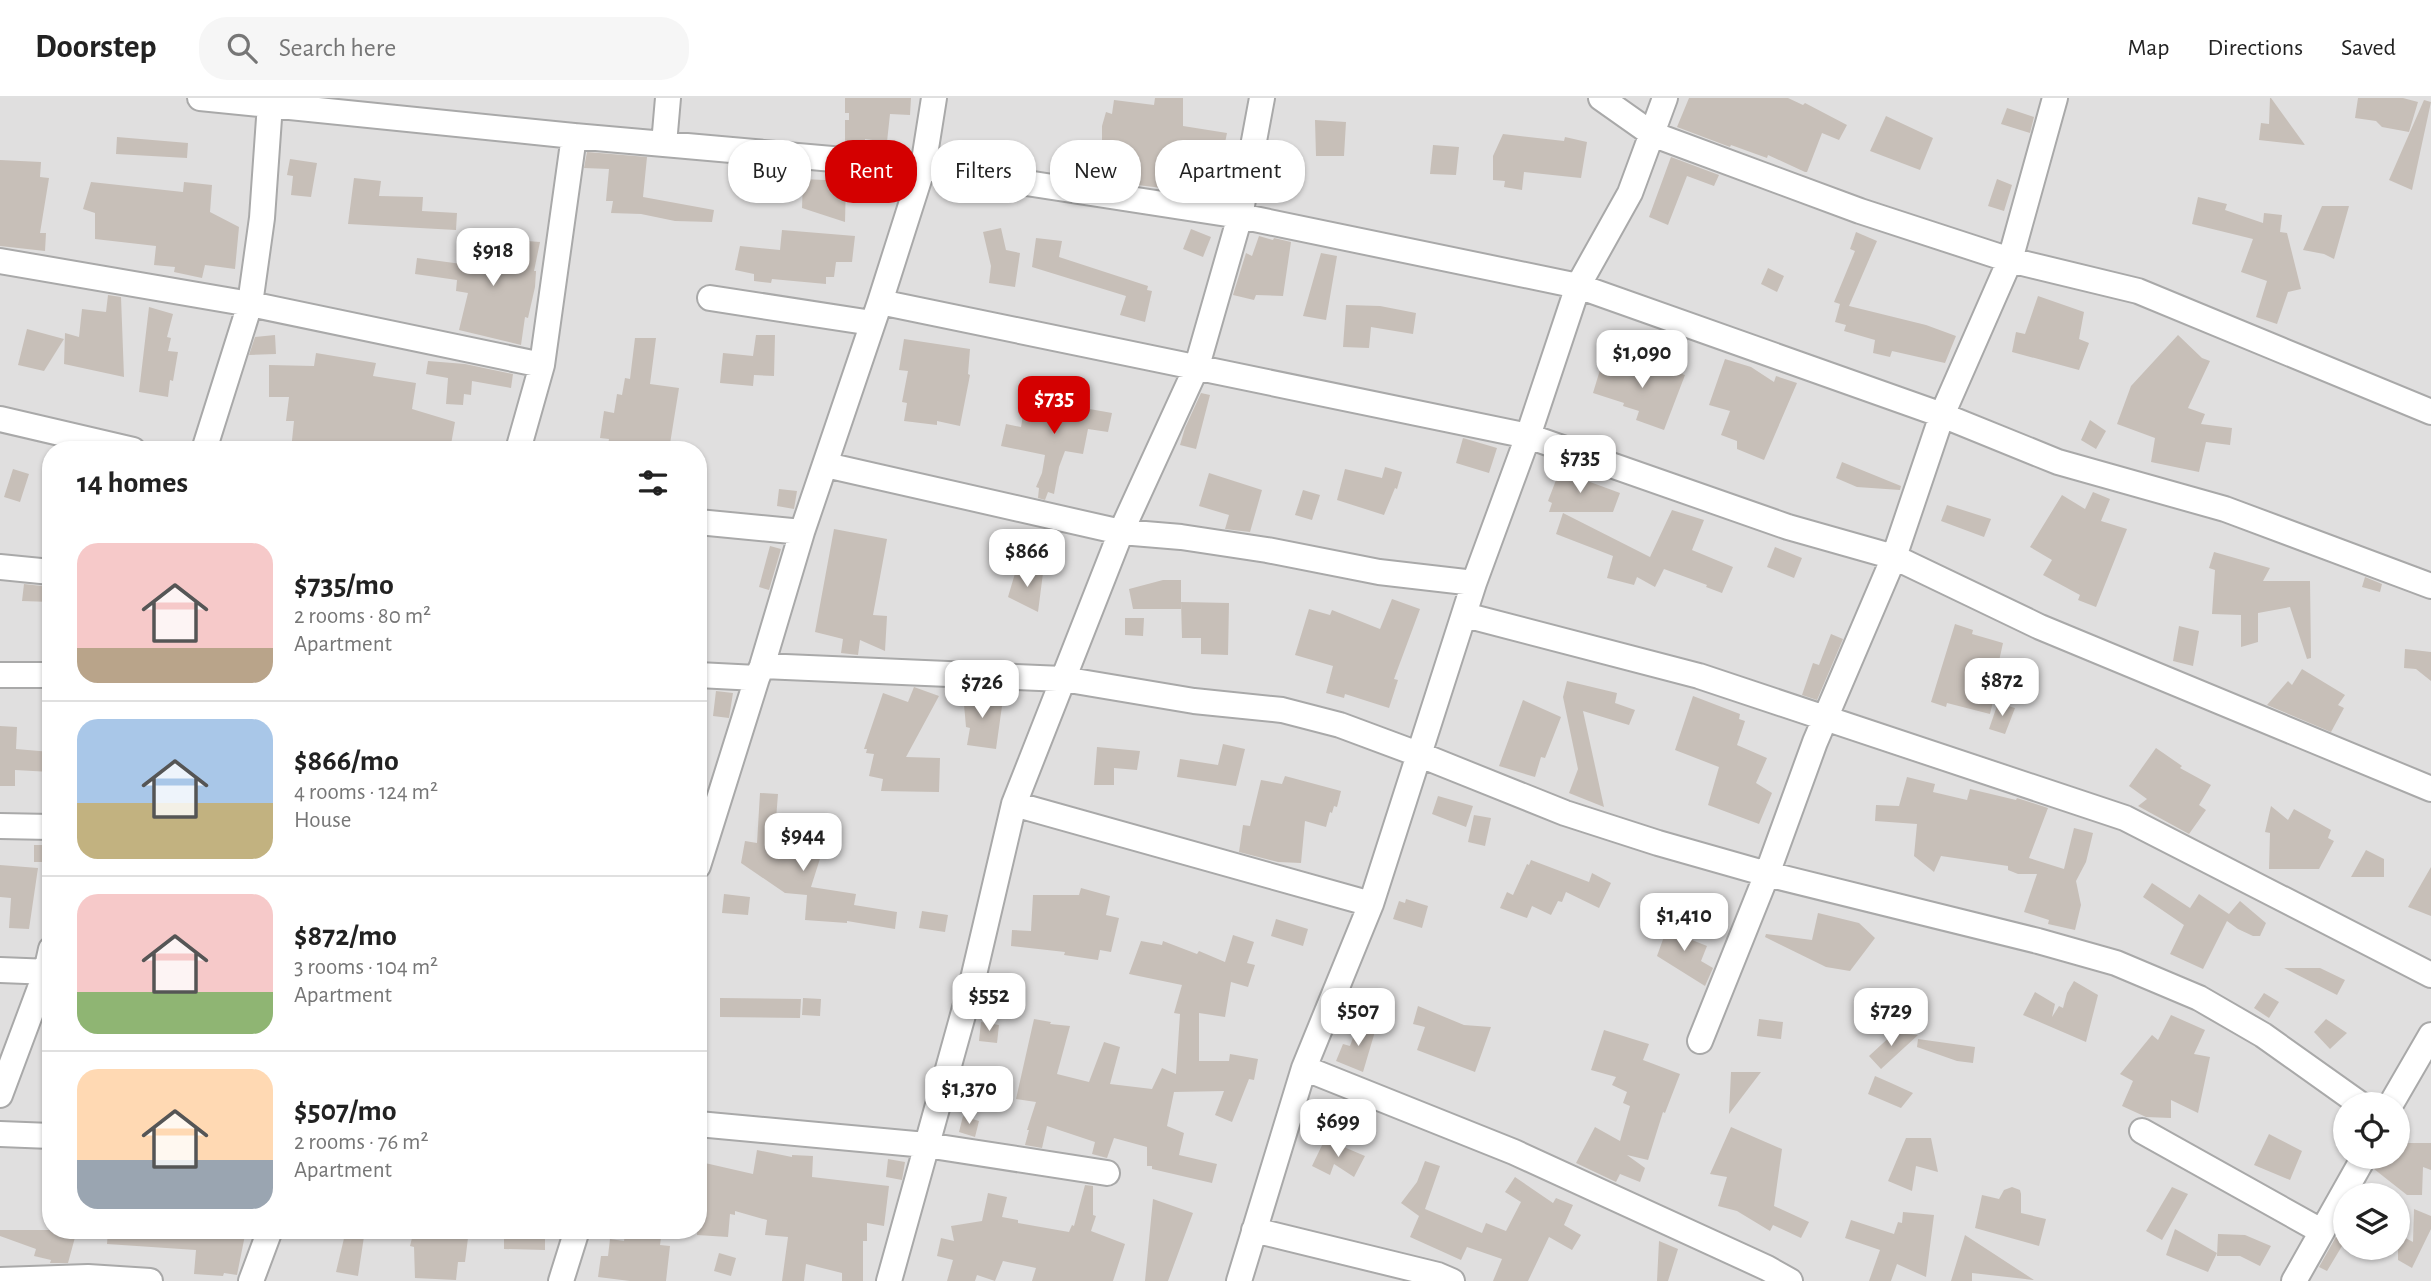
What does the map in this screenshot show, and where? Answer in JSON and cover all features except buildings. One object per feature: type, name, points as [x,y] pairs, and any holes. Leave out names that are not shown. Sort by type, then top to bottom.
[{"type":"street","points":[[200,98],[574,136],[923,167],[1240,216],[1578,286],[1942,415],[2058,462],[2225,509],[2431,586]]},
{"type":"street","points":[[664,144],[668,98]]},
{"type":"street","points":[[707,828],[923,167],[934,98]]},
{"type":"street","points":[[889,1281],[974,979],[1014,804],[1121,532],[1197,366],[1240,216],[1262,98]]},
{"type":"street","points":[[1601,98],[1652,134],[1860,211],[2010,260],[2138,291],[2431,412]]},
{"type":"street","points":[[1239,1281],[1304,1068],[1371,904],[1474,583],[1528,436],[1578,286],[1630,193],[1665,98]]},
{"type":"street","points":[[1700,1041],[1825,719],[1894,557],[1942,415],[2010,260],[2055,98]]},
{"type":"street","points":[[207,441],[250,304],[262,218],[270,104]]},
{"type":"street","points":[[521,441],[542,365],[574,136]]},
{"type":"street","points":[[0,261],[250,304],[542,365]]},
{"type":"street","points":[[710,298],[876,313],[1197,366],[1528,436],[1787,527],[1894,557],[2040,627],[2431,789]]},
{"type":"street","points":[[0,419],[94,441]]},
{"type":"street","points":[[826,465],[1121,532],[1181,537],[1267,550],[1379,572],[1474,583]]},
{"type":"street","points":[[707,523],[802,532]]},
{"type":"street","points":[[0,567],[42,571]]},
{"type":"street","points":[[1465,615],[1699,676],[2124,818],[2431,975]]},
{"type":"street","points":[[707,675],[760,672],[1063,678],[1194,701],[1282,710],[1340,725],[1565,813],[1658,844],[2116,963],[2199,998],[2263,1035],[2343,1092]]},
{"type":"street","points":[[0,675],[42,675]]},
{"type":"street","points":[[1014,804],[1371,904]]},
{"type":"street","points":[[0,826],[42,827]]},
{"type":"street","points":[[0,970],[42,965]]},
{"type":"street","points":[[0,1095],[42,983]]},
{"type":"street","points":[[2399,1092],[2431,1035]]},
{"type":"street","points":[[1304,1068],[1514,1152],[1764,1275],[1790,1281]]},
{"type":"street","points":[[707,1125],[926,1145],[1107,1173]]},
{"type":"street","points":[[2141,1132],[2321,1231]]},
{"type":"street","points":[[0,1134],[42,1136]]},
{"type":"street","points":[[2294,1281],[2356,1169]]},
{"type":"street","points":[[2294,1281],[2356,1169]]},
{"type":"street","points":[[1254,1230],[1442,1279]]},
{"type":"street","points":[[251,1281],[267,1239]]},
{"type":"street","points":[[561,1281],[574,1239]]},
{"type":"street","points":[[0,1280],[88,1277],[150,1281]]},
{"type":"shaded area","points":[[0,98],[2431,98],[2431,1281],[0,1281]]}]
